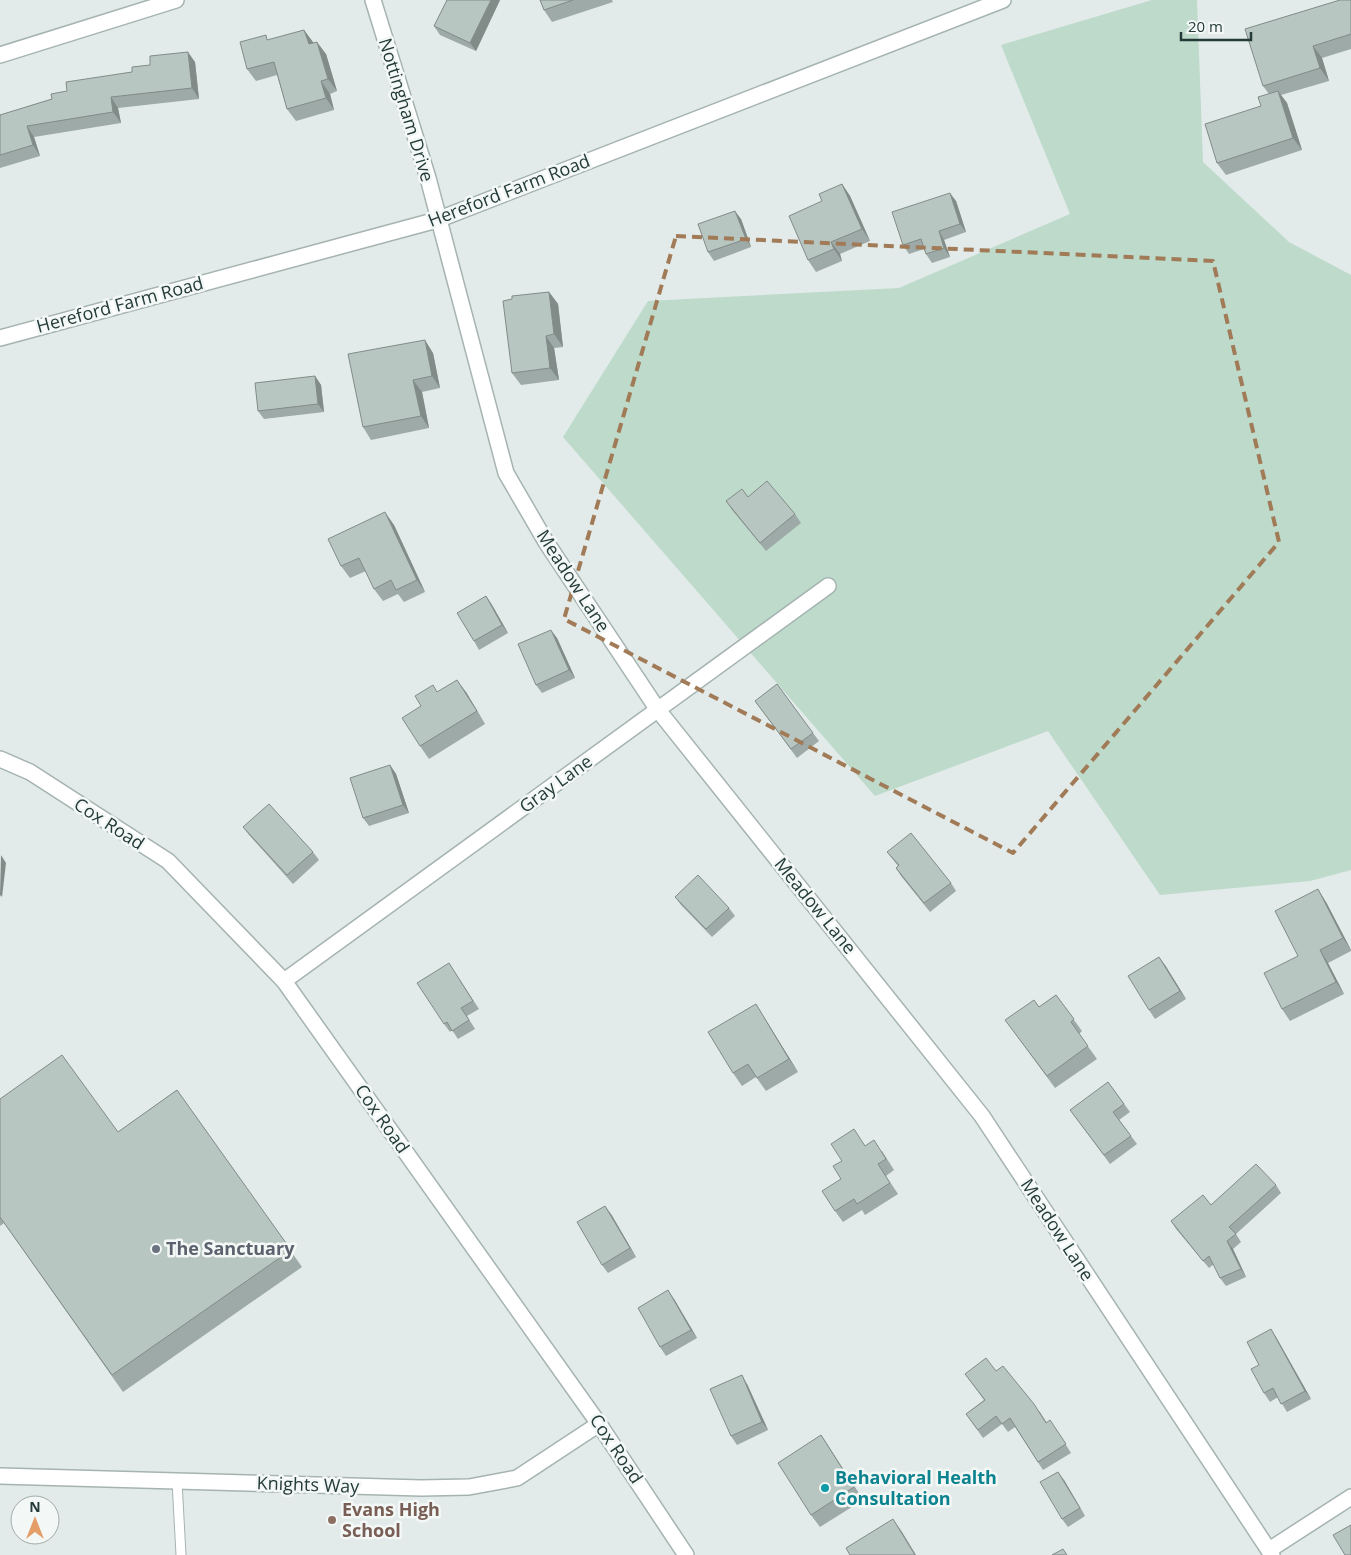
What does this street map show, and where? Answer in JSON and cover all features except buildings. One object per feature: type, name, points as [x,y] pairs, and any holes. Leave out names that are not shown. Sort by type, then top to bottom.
[{"type":"street","points":[[0,54],[176,0]]},
{"type":"street","name":"Nottingham Drive","points":[[373,0],[428,178],[438,220]]},
{"type":"street","name":"Hereford Farm Road","points":[[0,338],[438,220],[1003,0]]},
{"type":"street","name":"Meadow Lane","points":[[438,220],[506,473],[546,542],[658,710],[982,1116],[1271,1553]]},
{"type":"street","name":"Gray Lane","points":[[284,981],[828,586]]},
{"type":"street","name":"Cox Road","points":[[0,759],[30,772],[168,862],[284,981],[599,1424],[686,1555]]},
{"type":"street","name":"Knights Way","points":[[0,1476],[421,1488],[469,1487],[517,1478],[599,1424]]},
{"type":"street","points":[[1271,1553],[1351,1497]]},
{"type":"lane","points":[[177,1481],[181,1555]]},
{"type":"highlighted area","points":[[676,236],[1213,261],[1279,542],[1013,853],[564,619]]},
{"type":"green space","points":[[1152,0],[1197,0],[1203,162],[1289,242],[1351,275],[1351,870],[1310,881],[1160,895],[1048,731],[875,796],[563,437],[648,301],[899,288],[1070,214],[1001,45]]},
{"type":"place","name":"The Sanctuary","points":[[156,1249]]},
{"type":"place","name":"Behavioral Health Consultation","points":[[825,1488]]},
{"type":"place","name":"Evans High School","points":[[332,1520]]}]
